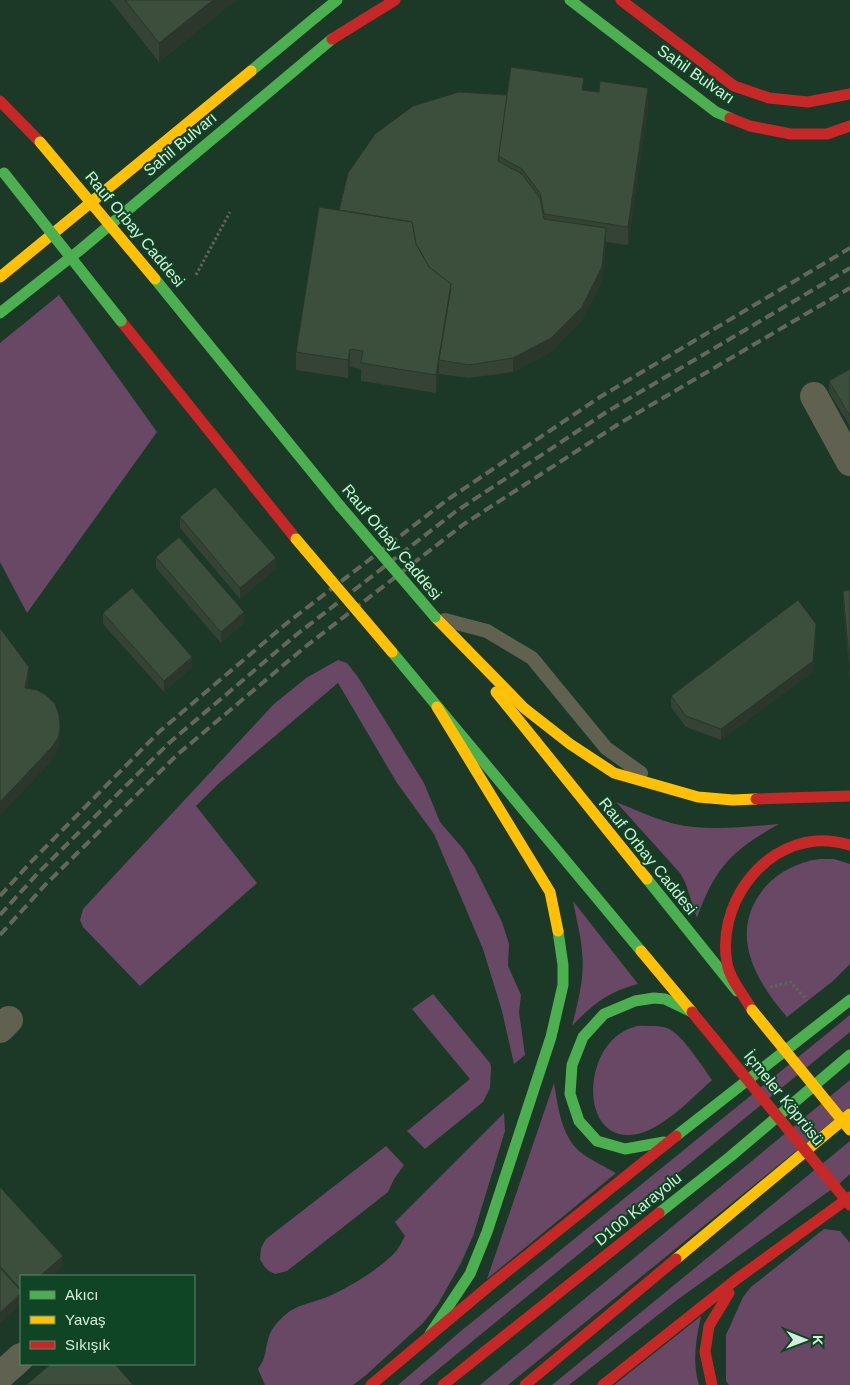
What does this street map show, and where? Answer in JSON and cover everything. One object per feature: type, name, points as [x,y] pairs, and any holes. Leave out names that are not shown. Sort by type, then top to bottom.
[{"type":"main road","points":[[316,17],[332,0]]},
{"type":"main road","name":"Sahil Bulvarı","points":[[0,277],[337,0]]},
{"type":"main road","name":"Sahil Bulvarı","points":[[0,314],[80,250],[380,0]]},
{"type":"main road","points":[[332,39],[395,0]]},
{"type":"main road","name":"Sahil Bulvarı","points":[[621,0],[734,86],[770,98],[808,102],[850,94]]},
{"type":"main road","name":"Sahil Bulvarı","points":[[570,1],[716,112],[750,126],[791,134],[827,134],[850,126]]},
{"type":"main road","name":"Rauf Orbay Caddesi","points":[[0,101],[40,142],[155,279],[340,506],[434,617],[752,1010]]},
{"type":"main road","points":[[2,171],[296,539],[692,1012]]},
{"type":"main road","points":[[434,617],[524,708],[570,744],[614,773],[698,797],[733,800],[850,796]]},
{"type":"main road","points":[[430,1334],[470,1274],[487,1232],[551,1037],[563,985],[563,965],[558,929],[550,892],[437,707]]},
{"type":"main road","points":[[752,1010],[728,967],[727,932],[734,902],[745,884],[757,871],[768,860],[782,851],[810,841],[826,840],[850,845]]},
{"type":"main road","points":[[686,1127],[664,1142],[651,1147],[620,1150],[604,1146],[593,1140],[576,1117],[572,1103],[570,1072],[574,1054],[581,1040],[606,1012],[625,1003],[644,999],[664,998],[692,1012]]},
{"type":"main road","points":[[371,1385],[430,1334],[686,1127],[850,1000]]},
{"type":"main road","name":"İçmeler Köprüsü","points":[[752,1010],[850,1130]]},
{"type":"main road","name":"İçmeler Köprüsü","points":[[692,1012],[850,1205]]},
{"type":"main road","name":"D100 Karayolu","points":[[443,1385],[731,1156],[850,1055]]},
{"type":"main road","points":[[524,1385],[850,1114]]},
{"type":"main road","points":[[603,1385],[738,1278],[850,1196]]},
{"type":"main road","points":[[712,1385],[705,1352],[709,1326],[738,1278]]},
{"type":"street","points":[[814,396],[850,462]]},
{"type":"street","points":[[0,1376],[20,1358]]},
{"type":"lane","points":[[434,617],[487,632],[532,658],[606,748],[660,786]]},
{"type":"path","name":"Rauf Orbay Caddesi","points":[[196,275],[230,212]]},
{"type":"path","points":[[766,988],[791,982],[808,1002]]},
{"type":"shaded area","points":[[59,295],[157,432],[27,613],[0,562],[0,343]]},
{"type":"shaded area","points":[[338,660],[347,663],[358,677],[424,783],[440,822],[464,850],[475,868],[502,922],[509,944],[508,966],[521,995],[519,1012],[525,1055],[514,1064],[502,1011],[483,949],[434,834],[397,783],[338,683],[217,785],[196,806],[257,883],[140,986],[83,927],[80,920],[83,909],[274,704],[306,678]]},
{"type":"shaded area","points":[[616,802],[654,818],[684,826],[726,828],[779,824],[749,842],[728,862],[711,885],[697,918],[680,873]]},
{"type":"shaded area","points":[[834,859],[850,864],[850,964],[833,981],[787,1017],[764,987],[756,971],[747,937],[748,920],[754,903],[772,880],[791,868],[805,862]]},
{"type":"shaded area","points":[[573,901],[638,984],[609,995],[587,1011],[572,1026],[583,971],[581,939]]},
{"type":"shaded area","points":[[433,994],[490,1063],[490,1088],[483,1102],[425,1149],[407,1131],[470,1079],[412,1009]]},
{"type":"shaded area","points":[[850,1015],[850,1032],[419,1385],[398,1385],[461,1331]]},
{"type":"shaded area","points":[[636,1026],[658,1026],[670,1029],[682,1040],[712,1080],[678,1111],[658,1125],[638,1134],[618,1134],[604,1125],[596,1110],[593,1091],[596,1071],[603,1052],[616,1036]]},
{"type":"shaded area","points":[[850,1080],[850,1107],[508,1385],[480,1385]]},
{"type":"shaded area","points":[[554,1083],[561,1120],[568,1137],[579,1151],[616,1173],[487,1279]]},
{"type":"shaded area","points":[[504,1113],[505,1131],[473,1236],[461,1263],[438,1304],[423,1323],[353,1385],[265,1385],[258,1369],[264,1358],[270,1333],[277,1323],[295,1308],[327,1297],[354,1283],[391,1257],[405,1236],[395,1222]]},
{"type":"shaded area","points":[[850,1141],[850,1174],[839,1184],[677,1300],[569,1385],[552,1385]]},
{"type":"shaded area","points":[[386,1146],[404,1165],[388,1192],[287,1271],[275,1274],[269,1271],[260,1259],[261,1248],[266,1239]]},
{"type":"shaded area","points":[[824,1229],[840,1231],[850,1243],[850,1385],[729,1385],[726,1381],[726,1335],[743,1297],[751,1287]]},
{"type":"shaded area","points":[[701,1316],[695,1359],[699,1385],[614,1385]]},
{"type":"building","points":[[125,0],[213,0],[159,43]]},
{"type":"building","points":[[511,67],[584,78],[582,90],[599,92],[600,81],[648,88],[628,227],[544,214],[540,193],[522,169],[498,156]]},
{"type":"building","points":[[459,92],[507,95],[498,161],[522,174],[540,198],[544,219],[606,228],[602,267],[582,307],[551,338],[513,358],[469,365],[439,360],[451,284],[429,267],[416,244],[412,222],[339,210],[348,173],[375,134],[413,106]]},
{"type":"building","points":[[319,207],[412,222],[416,244],[429,267],[451,284],[436,375],[361,363],[363,351],[350,349],[348,360],[296,352]]},
{"type":"building","points":[[850,369],[850,416],[829,381]]},
{"type":"building","points":[[215,487],[276,558],[240,588],[180,517]]},
{"type":"building","points":[[179,537],[244,612],[221,632],[156,557]]},
{"type":"building","points":[[132,588],[192,657],[164,681],[103,613]]},
{"type":"building","points":[[850,590],[850,669],[843,591]]},
{"type":"building","points":[[798,600],[816,624],[813,661],[721,729],[686,716],[671,696]]},
{"type":"building","points":[[0,628],[29,667],[25,688],[37,690],[46,695],[55,704],[60,726],[59,736],[52,747],[0,802]]},
{"type":"building","points":[[0,1187],[63,1256],[41,1275],[20,1275],[20,1289],[0,1266]]},
{"type":"building","points":[[0,1268],[20,1290],[20,1294],[0,1313]]},
{"type":"building","points":[[50,1365],[116,1365],[133,1385],[26,1385]]},
{"type":"railway","points":[[0,896],[160,731],[287,623],[447,500],[600,397],[850,248]]},
{"type":"railway","points":[[0,915],[38,873],[169,743],[296,635],[455,512],[608,411],[850,268]]},
{"type":"railway","points":[[0,935],[46,884],[178,754],[305,647],[464,524],[617,425],[850,288]]},
{"type":"traffic: fast","points":[[316,17],[337,0]]},
{"type":"traffic: fast","points":[[570,0],[716,112],[730,118]]},
{"type":"traffic: fast","points":[[251,71],[316,17]]},
{"type":"traffic: fast","points":[[0,313],[80,250],[332,39]]},
{"type":"traffic: fast","points":[[4,173],[121,321]]},
{"type":"traffic: fast","points":[[155,279],[340,506]]},
{"type":"traffic: fast","points":[[340,506],[435,617]]},
{"type":"traffic: fast","points":[[392,652],[641,951]]},
{"type":"traffic: fast","points":[[647,879],[737,991]]},
{"type":"traffic: fast","points":[[430,1334],[470,1274],[487,1232],[551,1037],[563,985],[563,965],[558,931]]},
{"type":"traffic: fast","points":[[664,1142],[625,1149],[597,1141],[579,1121],[570,1094],[572,1065],[583,1037],[604,1014],[635,1001],[654,998],[665,999],[692,1012]]},
{"type":"traffic: fast","points":[[676,1136],[850,1000]]},
{"type":"traffic: fast","points":[[659,1213],[731,1156],[850,1055]]},
{"type":"traffic: slow","points":[[0,277],[251,71]]},
{"type":"traffic: slow","points":[[40,142],[155,279]]},
{"type":"traffic: slow","points":[[296,539],[392,652]]},
{"type":"traffic: slow","points":[[435,617],[524,708],[570,744],[614,773],[698,797],[733,800],[756,799]]},
{"type":"traffic: slow","points":[[496,692],[647,879]]},
{"type":"traffic: slow","points":[[437,707],[550,892],[558,931]]},
{"type":"traffic: slow","points":[[641,951],[692,1012]]},
{"type":"traffic: slow","points":[[752,1010],[850,1130]]},
{"type":"traffic: slow","points":[[676,1259],[850,1114]]},
{"type":"traffic: jam","points":[[332,39],[395,0]]},
{"type":"traffic: jam","points":[[621,0],[734,86],[769,98],[808,102],[850,94]]},
{"type":"traffic: jam","points":[[0,101],[40,142]]},
{"type":"traffic: jam","points":[[730,118],[750,126],[791,134],[827,134],[850,126]]},
{"type":"traffic: jam","points":[[121,321],[296,539]]},
{"type":"traffic: jam","points":[[756,799],[850,796]]},
{"type":"traffic: jam","points":[[752,1010],[734,981],[729,969],[726,942],[729,921],[735,902],[746,883],[760,867],[776,854],[795,845],[816,841],[850,845]]},
{"type":"traffic: jam","points":[[692,1012],[850,1205]]},
{"type":"traffic: jam","points":[[371,1385],[489,1286],[676,1136]]},
{"type":"traffic: jam","points":[[603,1385],[738,1278],[850,1197]]},
{"type":"traffic: jam","points":[[443,1385],[659,1213]]},
{"type":"traffic: jam","points":[[525,1385],[676,1259]]},
{"type":"traffic: jam","points":[[712,1385],[705,1352],[709,1326],[729,1293]]}]
